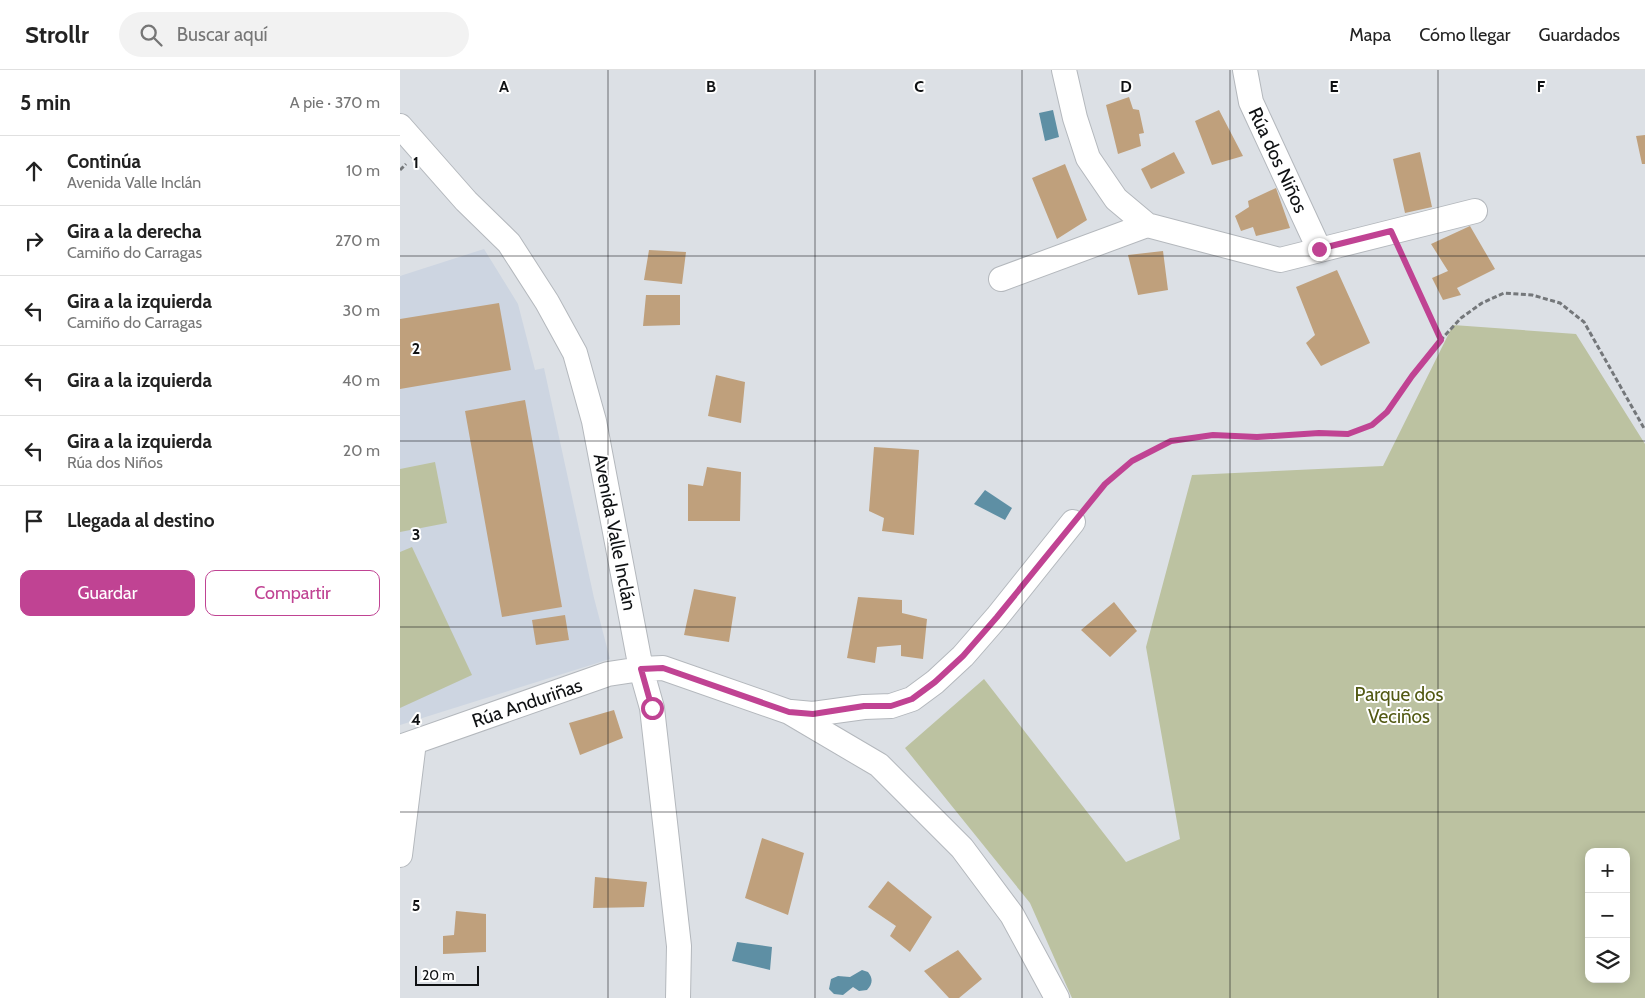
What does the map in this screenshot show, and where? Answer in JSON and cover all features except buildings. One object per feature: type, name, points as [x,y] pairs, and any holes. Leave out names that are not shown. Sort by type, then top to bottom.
[{"type":"street","points":[[1064,70],[1075,118],[1088,158],[1116,199],[1147,225],[1280,260],[1475,211]]},
{"type":"street","name":"Rúa dos Niños","points":[[1245,70],[1251,102],[1319,249]]},
{"type":"street","name":"Avenida Valle Inclán","points":[[400,126],[466,201],[509,243],[547,302],[575,353],[594,421],[641,669],[652,708],[679,946],[678,998]]},
{"type":"street","points":[[1000,279],[1147,225]]},
{"type":"street","points":[[789,712],[813,714],[864,706],[891,706],[912,699],[935,682],[963,656],[997,617],[1073,522]]},
{"type":"street","name":"Rúa Anduriñas","points":[[400,856],[407,745],[608,674],[641,669],[663,668],[789,712]]},
{"type":"street","points":[[789,712],[878,765],[962,848],[1012,916],[1057,998]]},
{"type":"path","points":[[1391,231],[1441,340]]},
{"type":"path","points":[[1073,522],[1105,484],[1132,461],[1171,441],[1213,435],[1257,437],[1319,433],[1348,434],[1372,425],[1387,412],[1412,376],[1461,318],[1482,303],[1504,293],[1532,295],[1560,303],[1584,322],[1645,430]]},
{"type":"shaded area","points":[[484,249],[518,304],[535,370],[544,368],[594,598],[610,659],[400,725],[400,276]]},
{"type":"green space","name":"Parque dos Veciños","points":[[1453,325],[1576,334],[1645,444],[1645,998],[1072,998],[1030,903],[905,748],[984,679],[1126,862],[1180,839],[1146,647],[1192,475],[1383,466]]},
{"type":"green space","points":[[435,462],[447,523],[400,532],[400,469]]},
{"type":"green space","points":[[412,547],[472,675],[400,708],[400,552]]},
{"type":"water","points":[[1053,110],[1059,137],[1045,141],[1039,113]]},
{"type":"water","points":[[985,490],[1012,508],[1005,520],[974,504]]},
{"type":"water","points":[[737,942],[772,947],[770,970],[732,961]]},
{"type":"water","points":[[862,970],[868,972],[871,976],[871,983],[867,990],[859,991],[853,987],[843,995],[834,994],[829,989],[831,979],[838,976],[850,977]]},
{"type":"route","points":[[652,708],[641,669],[663,668],[789,712],[813,714],[864,706],[891,706],[912,699],[935,682],[963,656],[1105,484],[1132,461],[1171,441],[1213,435],[1257,437],[1319,433],[1348,434],[1372,425],[1387,412],[1412,376],[1441,340],[1391,231],[1319,249]]}]
